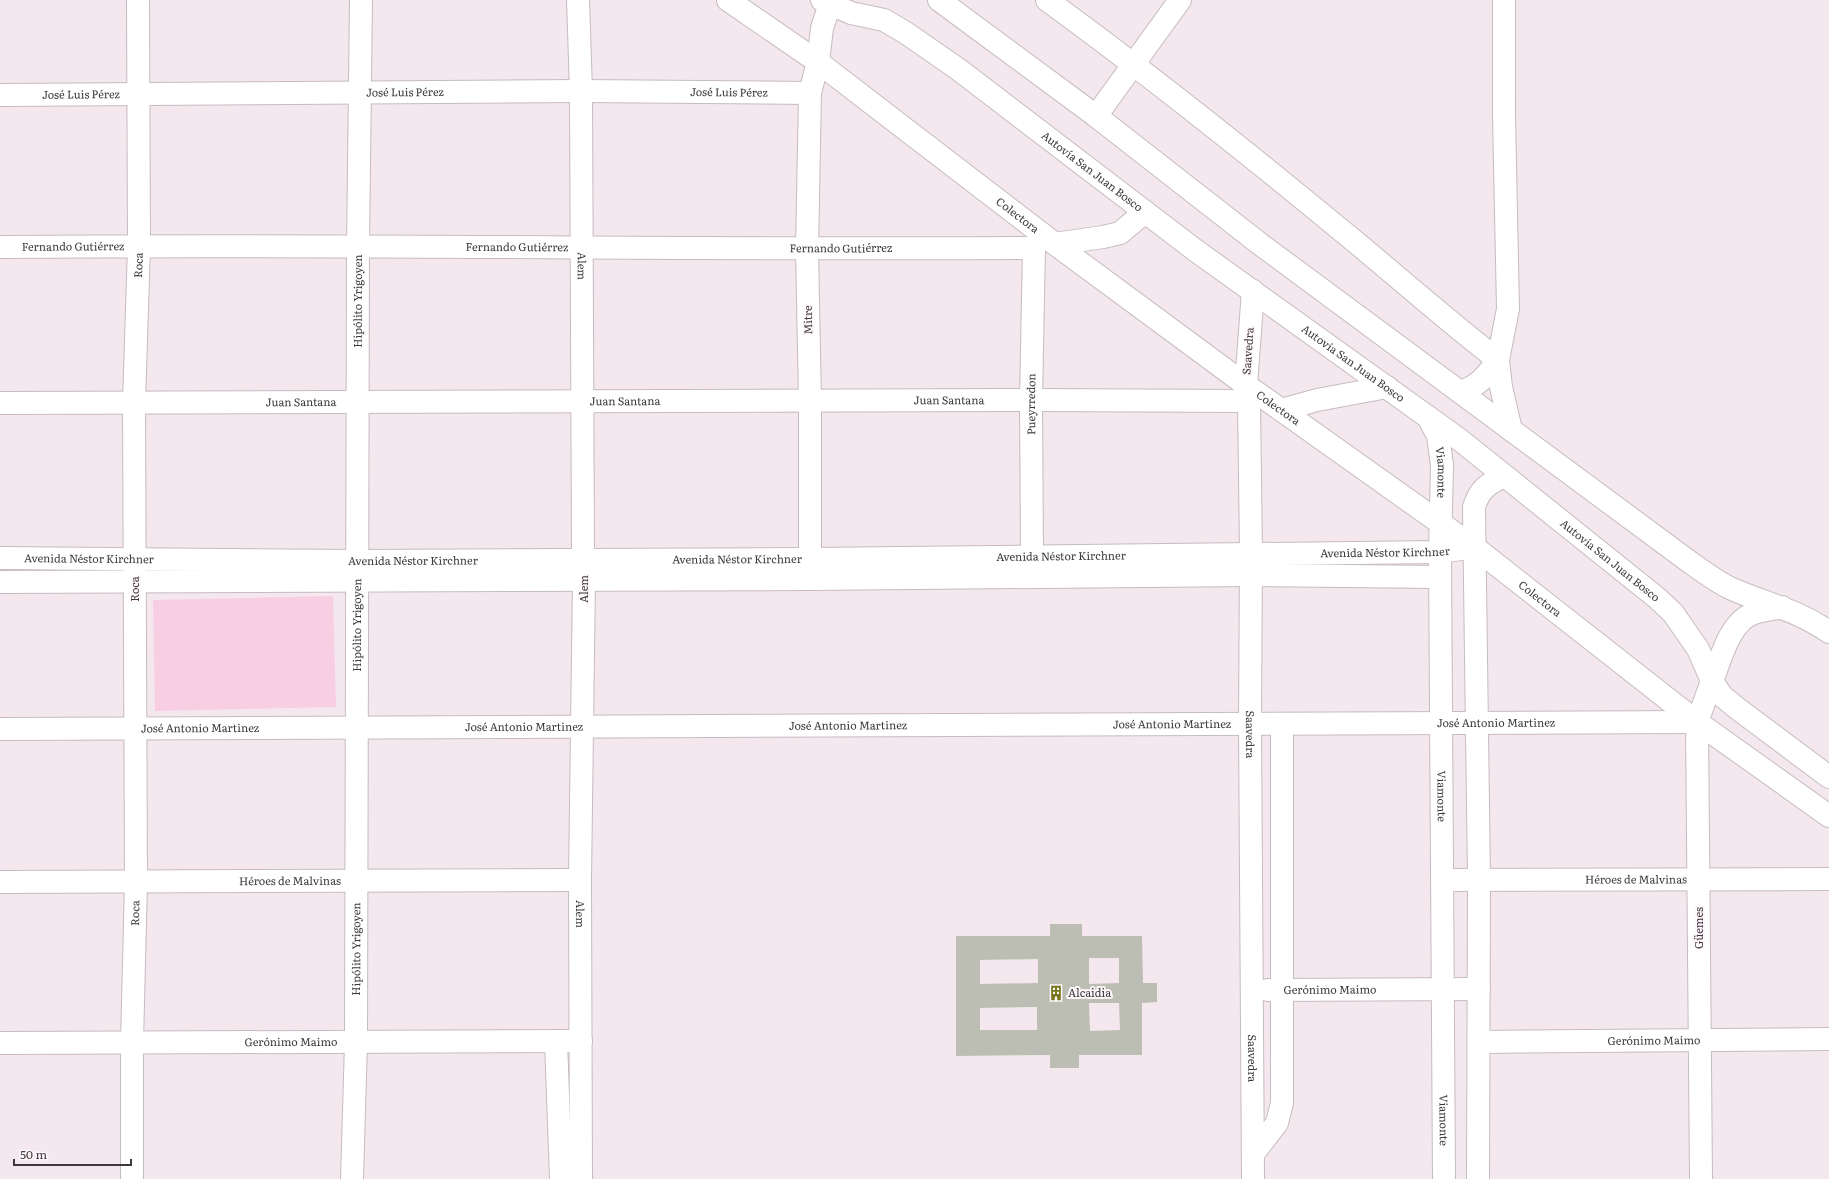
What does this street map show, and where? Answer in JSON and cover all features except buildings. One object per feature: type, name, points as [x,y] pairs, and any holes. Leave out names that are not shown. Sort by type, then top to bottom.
[{"type":"street","name":"Roca","points":[[132,1179],[132,1043],[136,881],[134,403],[140,246],[138,0]]},
{"type":"street","name":"Hipólito Yrigoyen","points":[[352,1179],[356,1043],[359,401],[358,247],[361,0]]},
{"type":"street","name":"Alem","points":[[578,0],[581,91],[584,569],[580,880],[581,1179]]},
{"type":"street","name":"Colectora","points":[[728,0],[818,62],[1044,242],[1247,393],[1281,410],[1441,523],[1474,547],[1697,722],[1829,816]]},
{"type":"street","points":[[939,0],[1096,116],[1260,244],[1697,568],[1728,588],[1783,607],[1815,622],[1829,632]]},
{"type":"street","points":[[1047,0],[1135,64],[1348,236],[1455,327],[1498,360]]},
{"type":"street","points":[[1096,116],[1180,0]]},
{"type":"street","points":[[1504,0],[1504,115],[1508,309],[1498,360],[1501,387],[1511,430]]},
{"type":"street","name":"Mitre","points":[[810,569],[810,401],[807,250],[810,92],[818,62],[822,28],[829,1]]},
{"type":"street","name":"Autovía San Juan Bosco","points":[[829,1],[851,13],[884,20],[906,33],[958,69],[1195,250],[1428,417],[1657,598],[1673,613],[1698,649],[1712,681],[1722,696],[1829,777]]},
{"type":"street","name":"José Luis Pérez","points":[[0,95],[360,94],[581,91],[810,92]]},
{"type":"street","name":"Fernando Gutiérrez","points":[[0,247],[582,247],[807,250],[1044,242],[1103,237],[1120,233],[1145,212]]},
{"type":"street","name":"Pueyrredon","points":[[1033,566],[1031,400],[1044,242]]},
{"type":"street","name":"Saavedra","points":[[1253,291],[1247,393],[1251,553],[1250,724],[1253,1179]]},
{"type":"street","points":[[1460,392],[1476,386],[1486,378],[1498,360]]},
{"type":"street","points":[[1281,410],[1317,400],[1387,387]]},
{"type":"street","name":"Juan Santana","points":[[0,403],[1031,400],[1247,393]]},
{"type":"street","name":"Viamonte","points":[[1428,417],[1438,436],[1442,465],[1440,577],[1444,1179]]},
{"type":"street","points":[[1478,1179],[1480,1042],[1478,723],[1474,507],[1478,494],[1486,485],[1504,476]]},
{"type":"street","name":"Avenida Néstor Kirchner","points":[[0,582],[135,582],[358,571],[810,569],[1033,566],[1251,553],[1440,552],[1474,547]]},
{"type":"street","name":"Avenida Néstor Kirchner","points":[[0,558],[135,559],[358,571]]},
{"type":"street","name":"Avenida Néstor Kirchner","points":[[1033,566],[1250,575],[1440,577]]},
{"type":"street","name":"Güemes","points":[[1701,1179],[1697,722],[1712,681],[1732,634],[1740,623],[1753,613],[1783,607]]},
{"type":"street","name":"José Antonio Martinez","points":[[0,729],[1697,722]]},
{"type":"street","points":[[1253,1154],[1277,1122],[1282,1103],[1282,724]]},
{"type":"street","name":"Héroes de Malvinas","points":[[1442,880],[1829,879]]},
{"type":"street","name":"Héroes de Malvinas","points":[[0,882],[580,880]]},
{"type":"street","name":"Gerónimo Maimo","points":[[1252,989],[1479,990]]},
{"type":"street","name":"Gerónimo Maimo","points":[[1480,1042],[1699,1042],[1829,1040]]},
{"type":"street","name":"Gerónimo Maimo","points":[[0,1043],[356,1043],[581,1041]]},
{"type":"street","points":[[556,1042],[561,1179]]},
{"type":"shaded area","points":[[333,596],[336,707],[155,711],[153,600]]},
{"type":"place","name":"Alcaidia","points":[[1056,993]]}]
